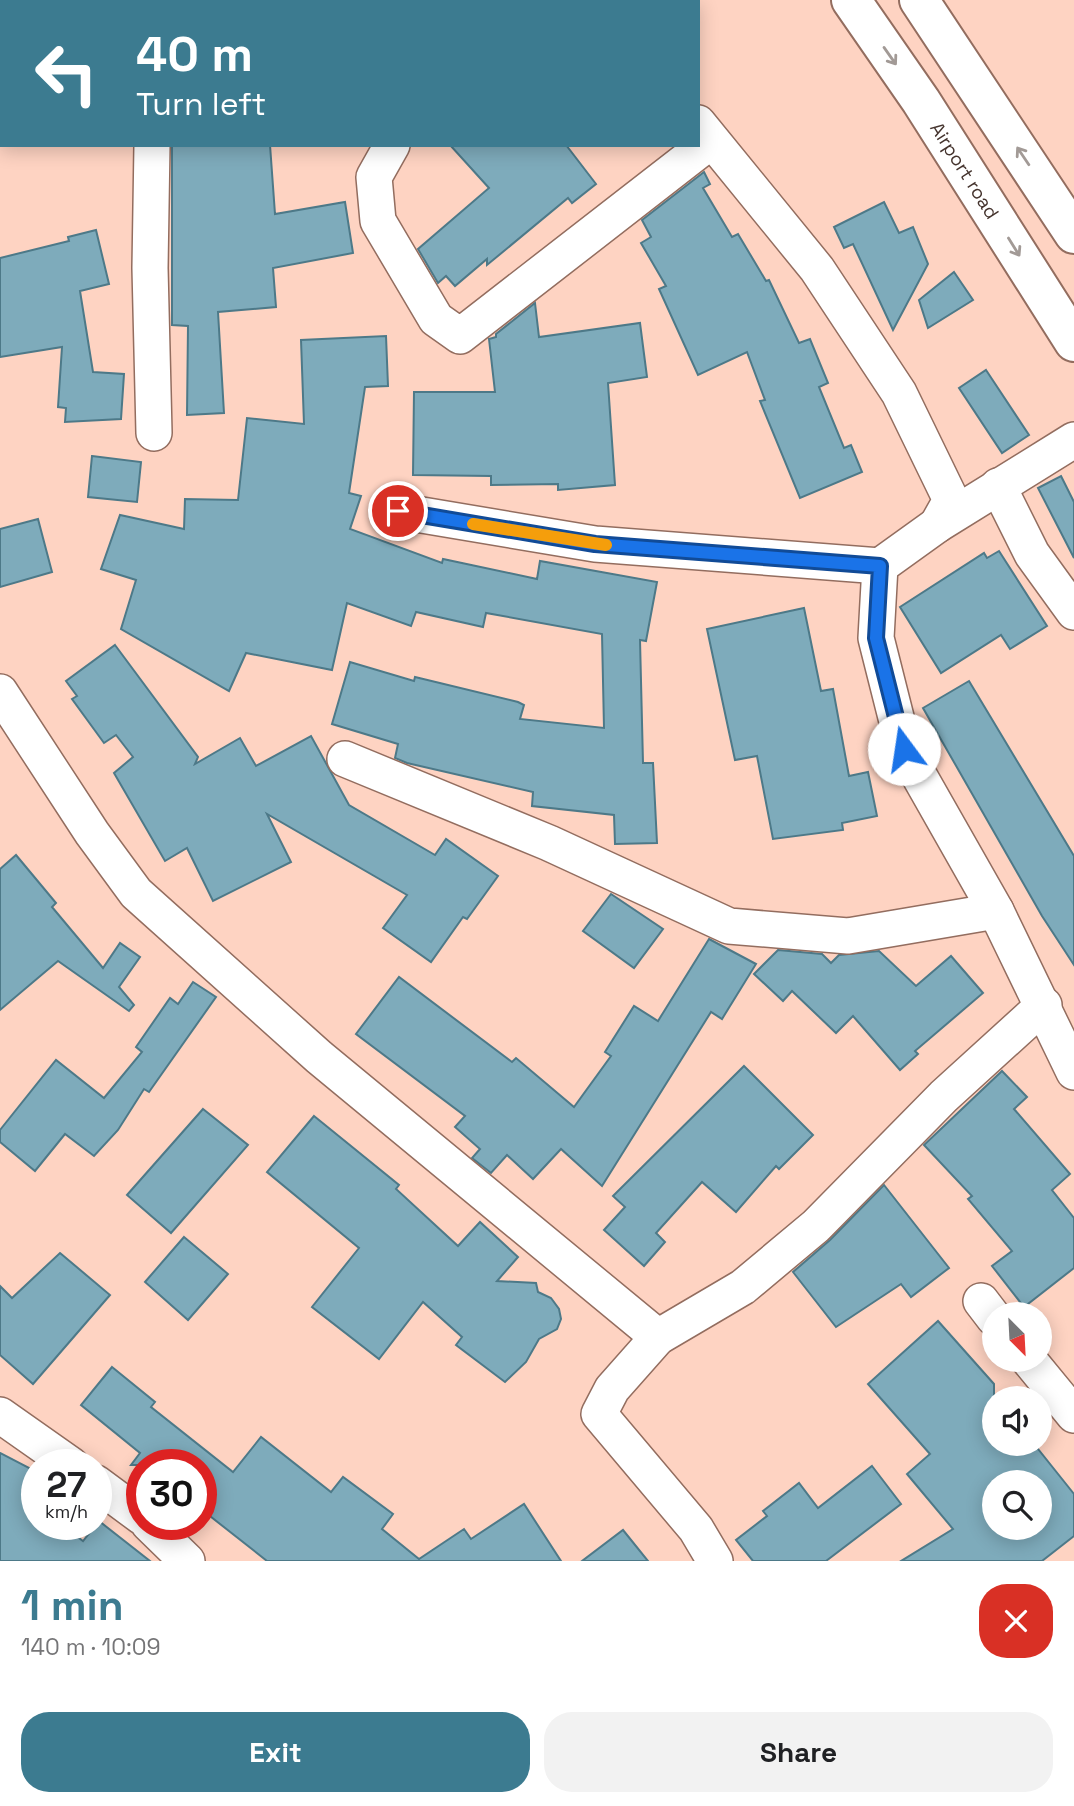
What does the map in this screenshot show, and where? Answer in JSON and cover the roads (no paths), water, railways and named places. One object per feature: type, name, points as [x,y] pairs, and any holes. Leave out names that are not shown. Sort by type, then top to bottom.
[{"type":"main road","points":[[919,0],[1071,222]]},
{"type":"main road","name":"Airport road","points":[[866,5],[921,101],[1074,341]]},
{"type":"street","points":[[704,132],[817,270],[899,393],[951,500],[937,525]]},
{"type":"street","points":[[152,147],[150,268],[154,433]]},
{"type":"street","points":[[390,147],[374,177],[378,220],[436,320],[460,336],[686,147]]},
{"type":"street","points":[[398,511],[595,544],[880,566],[937,525],[1074,440]]},
{"type":"street","points":[[998,486],[1032,554],[1074,612]]},
{"type":"street","points":[[880,566],[876,638],[904,749],[996,911],[1044,1004],[1074,1072]]},
{"type":"street","points":[[0,692],[92,833],[136,893],[319,1057],[659,1337]]},
{"type":"street","points":[[345,759],[549,843],[729,926],[848,936],[996,911]]},
{"type":"street","points":[[715,1561],[696,1529],[599,1414],[612,1389],[659,1337],[743,1287],[816,1226],[944,1096],[1044,1004]]},
{"type":"street","points":[[1038,1372],[1074,1415]]},
{"type":"street","points":[[0,1415],[48,1449]]},
{"type":"street","points":[[165,1540],[187,1561]]}]
